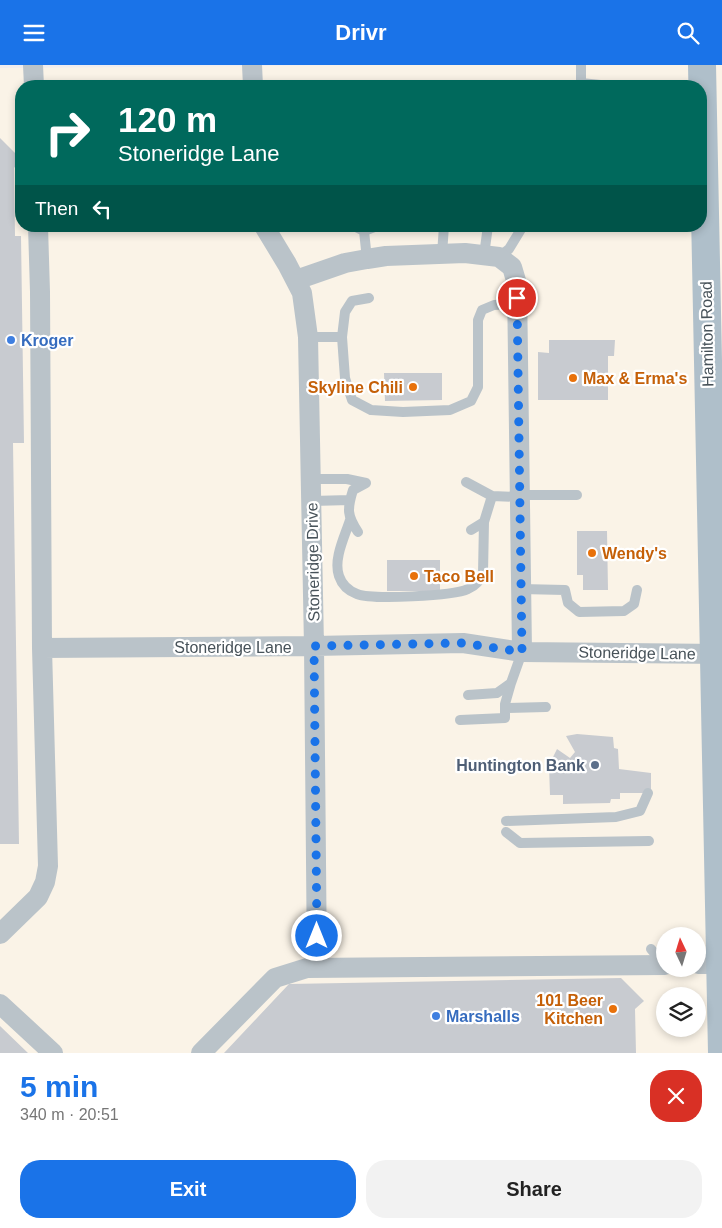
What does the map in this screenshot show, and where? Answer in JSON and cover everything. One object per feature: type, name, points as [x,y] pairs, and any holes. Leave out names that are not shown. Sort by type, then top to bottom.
[{"type":"main road","name":"Hamilton Road","points":[[702,65],[702,80]]},
{"type":"main road","name":"Hamilton Road","points":[[704,232],[718,654],[709,964],[722,1053]]},
{"type":"street","points":[[33,65],[34,80]]},
{"type":"street","points":[[252,65],[253,80]]},
{"type":"street","points":[[0,934],[38,897],[46,882],[48,866],[42,648],[38,232]]},
{"type":"street","name":"Stoneridge Drive","points":[[268,232],[302,293],[308,337],[312,501],[317,968]]},
{"type":"street","points":[[296,280],[345,263],[367,259],[442,254],[465,253],[492,256],[512,267],[517,285],[522,652]]},
{"type":"street","name":"Stoneridge Lane","points":[[42,648],[463,643],[522,652],[718,654]]},
{"type":"street","points":[[201,1053],[275,978],[307,968],[656,965]]},
{"type":"street","points":[[0,1004],[53,1053]]},
{"type":"lane","points":[[580,80],[581,65]]},
{"type":"lane","points":[[364,232],[367,259]]},
{"type":"lane","points":[[442,254],[445,232]]},
{"type":"lane","points":[[488,232],[492,256],[509,249],[519,232]]},
{"type":"lane","points":[[369,298],[352,301],[345,312],[343,340],[345,378],[352,400],[371,410],[403,413],[450,410],[471,401],[478,387],[478,320],[482,310],[494,305],[517,304]]},
{"type":"lane","points":[[308,337],[343,340]]},
{"type":"lane","points":[[311,479],[347,479],[366,483],[353,490],[348,506],[350,520],[358,532]]},
{"type":"lane","points":[[466,482],[492,496],[577,495]]},
{"type":"lane","points":[[350,520],[340,551],[338,574],[348,589],[366,597],[442,594],[462,591],[475,585],[481,579],[483,573],[484,522],[492,496]]},
{"type":"lane","points":[[312,501],[350,501]]},
{"type":"lane","points":[[471,530],[484,522]]},
{"type":"lane","points":[[521,589],[565,590],[568,603],[579,612],[624,611],[634,604],[637,590]]},
{"type":"lane","points":[[460,720],[505,718],[511,683],[522,652]]},
{"type":"lane","points":[[468,695],[497,693],[511,683]]},
{"type":"lane","points":[[506,708],[546,707]]},
{"type":"lane","points":[[506,821],[616,817],[640,811],[648,793]]},
{"type":"lane","points":[[506,832],[520,843],[649,841]]},
{"type":"lane","points":[[651,949],[656,955]]},
{"type":"shaded area","points":[[722,65],[722,1053],[0,1053],[0,68]]},
{"type":"building","points":[[0,138],[15,153],[15,236],[21,236],[24,443],[13,443],[19,844],[0,844]]},
{"type":"building","name":"Max & Erma's","points":[[549,340],[615,340],[614,356],[608,356],[608,400],[538,400],[538,352],[549,353]]},
{"type":"building","name":"Skyline Chili","points":[[384,373],[442,373],[442,400],[385,401]]},
{"type":"building","name":"Wendy's","points":[[577,531],[607,531],[608,590],[583,590],[583,575],[577,575]]},
{"type":"building","name":"Taco Bell","points":[[387,560],[440,560],[440,591],[387,591]]},
{"type":"building","points":[[577,734],[613,737],[614,748],[618,749],[619,769],[651,773],[651,793],[620,793],[620,799],[611,799],[610,803],[563,804],[563,795],[550,795],[549,766],[557,749],[570,758],[575,752],[566,736]]},
{"type":"building","points":[[621,978],[644,1001],[635,1009],[636,1053],[224,1053],[289,984]]},
{"type":"building","points":[[0,1026],[28,1053],[0,1053]]},
{"type":"place","name":"Kroger","points":[[11,340]]},
{"type":"place","name":"Max & Erma's","points":[[573,378]]},
{"type":"place","name":"Skyline Chili","points":[[413,387]]},
{"type":"place","name":"Wendy's","points":[[592,553]]},
{"type":"place","name":"Taco Bell","points":[[414,576]]},
{"type":"place","name":"Huntington Bank","points":[[595,765]]},
{"type":"place","name":"101 Beer Kitchen","points":[[613,1009]]},
{"type":"place","name":"Marshalls","points":[[436,1016]]},
{"type":"route","points":[[317,936],[314,646],[463,643],[522,652],[517,298]]}]
